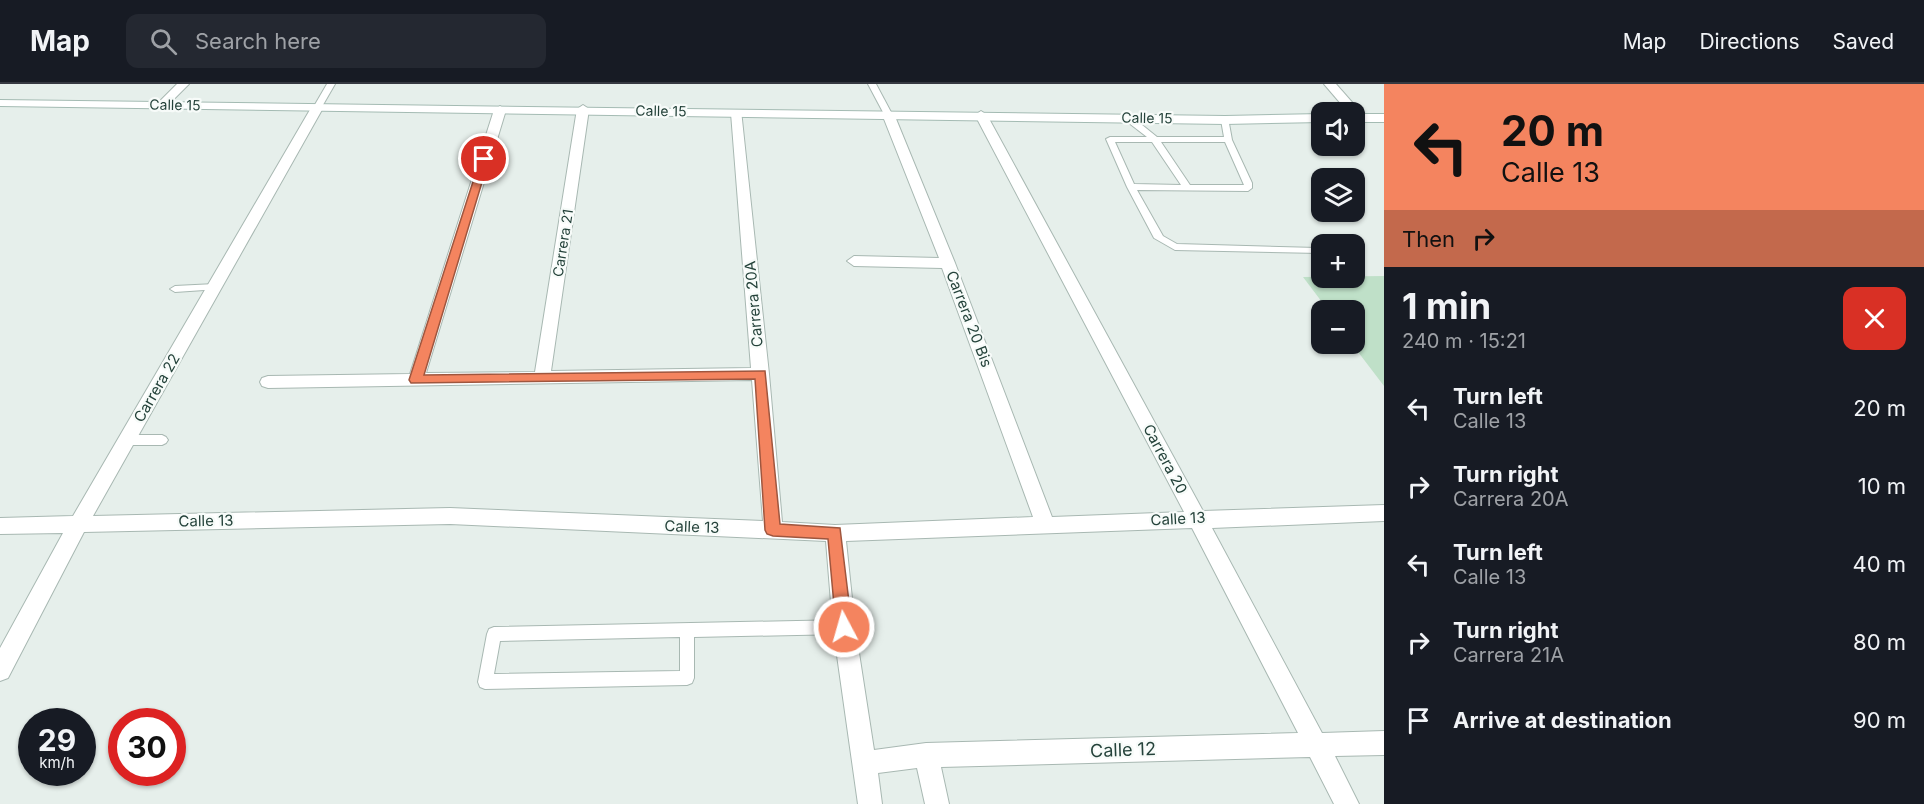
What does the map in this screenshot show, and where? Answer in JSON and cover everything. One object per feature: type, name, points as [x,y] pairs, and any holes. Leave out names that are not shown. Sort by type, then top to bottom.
[{"type":"street","points":[[162,105],[183,84]]},
{"type":"street","points":[[1330,84],[1345,102]]},
{"type":"street","name":"Calle 15","points":[[0,103],[500,110],[583,109],[1225,120],[1311,118]]},
{"type":"street","name":"Carrera 22","points":[[0,670],[79,523],[317,108]]},
{"type":"street","name":"Carrera 21","points":[[542,377],[583,109]]},
{"type":"street","points":[[416,380],[500,110]]},
{"type":"street","name":"Carrera 20A","points":[[737,113],[773,530]]},
{"type":"street","name":"Carrera 20 Bis","points":[[888,114],[948,263],[1046,526]]},
{"type":"street","name":"Carrera 20","points":[[981,115],[1347,804]]},
{"type":"street","points":[[1365,116],[1384,118]]},
{"type":"street","points":[[854,261],[948,263]]},
{"type":"street","points":[[268,382],[761,374]]},
{"type":"street","name":"Calle 13","points":[[0,526],[450,516],[835,533],[1197,518],[1384,513]]},
{"type":"street","points":[[835,533],[844,627],[870,804]]},
{"type":"street","name":"Calle 12","points":[[863,763],[926,755],[1384,743]]},
{"type":"street","points":[[926,755],[937,804]]},
{"type":"lane","points":[[317,108],[331,84]]},
{"type":"lane","points":[[872,84],[888,114]]},
{"type":"lane","points":[[1128,118],[1154,138],[1186,188]]},
{"type":"lane","points":[[1131,187],[1248,188],[1248,183],[1228,140],[1225,120]]},
{"type":"lane","points":[[1228,140],[1110,139],[1131,187],[1159,238],[1175,247],[1311,251]]},
{"type":"lane","points":[[175,289],[215,288]]},
{"type":"lane","points":[[128,440],[162,440]]},
{"type":"lane","points":[[687,629],[687,678],[485,682],[494,634],[687,629],[844,627]]},
{"type":"green space","points":[[1365,276],[1384,276],[1384,386],[1360,354],[1365,354],[1365,300],[1320,300],[1311,288],[1365,288]]},
{"type":"green space","points":[[1303,277],[1311,277],[1311,288]]},
{"type":"route","points":[[484,159],[416,380],[761,374],[773,530],[835,533],[844,627]]}]
